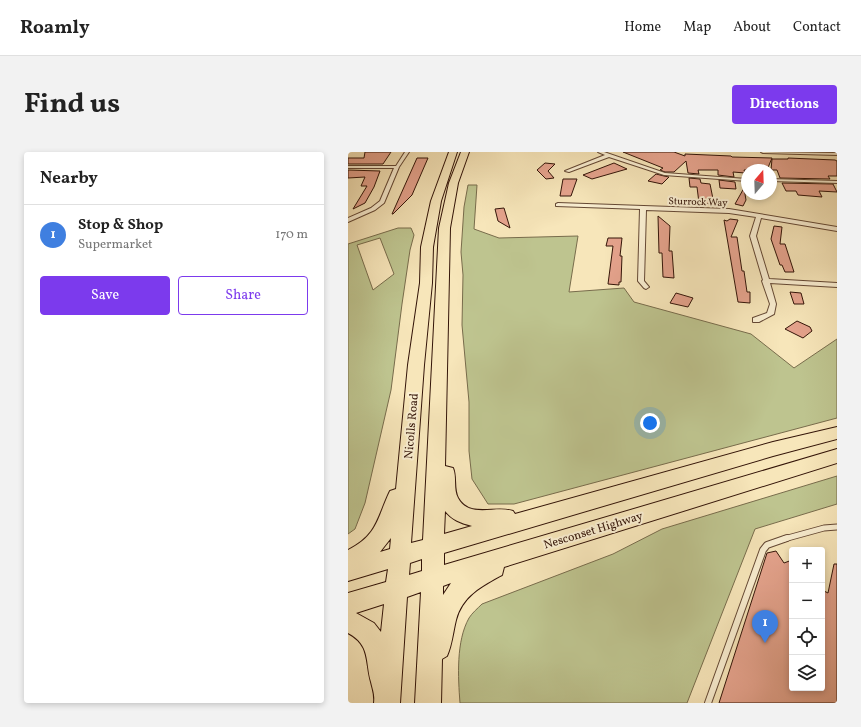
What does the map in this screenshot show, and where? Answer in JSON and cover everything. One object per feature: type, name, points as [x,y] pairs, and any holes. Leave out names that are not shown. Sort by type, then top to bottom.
[{"type":"highway","name":"Nicolls Road","points":[[387,703],[416,366],[426,283],[427,247],[436,201],[453,152]]},
{"type":"highway","name":"Nicolls Road","points":[[429,703],[442,283],[442,238],[447,206],[465,152]]},
{"type":"highway","points":[[773,449],[811,434],[837,426]]},
{"type":"highway","points":[[348,571],[773,449],[837,433]]},
{"type":"highway","points":[[437,436],[446,473],[448,498],[456,509],[470,517],[485,520],[499,518],[602,498]]},
{"type":"highway","name":"Nesconset Highway","points":[[348,604],[837,456]]},
{"type":"highway","points":[[348,561],[370,548],[386,529],[390,521],[408,458]]},
{"type":"highway","points":[[429,703],[444,618],[453,597],[464,585],[476,577],[539,546]]},
{"type":"highway","points":[[348,621],[368,632],[376,644],[387,703]]},
{"type":"street","points":[[348,220],[373,209],[382,202],[397,167],[407,152]]},
{"type":"street","points":[[600,152],[647,169],[673,176],[741,180]]},
{"type":"street","points":[[763,152],[837,154]]},
{"type":"street","points":[[567,171],[609,155]]},
{"type":"street","points":[[348,167],[397,167]]},
{"type":"street","points":[[777,180],[837,182]]},
{"type":"street","name":"Sturrock Way","points":[[558,205],[729,211],[837,229]]},
{"type":"street","points":[[643,208],[641,281],[646,287]]},
{"type":"street","points":[[756,320],[770,314],[773,304],[753,236],[754,226],[759,215]]},
{"type":"street","points":[[765,281],[837,285]]},
{"type":"lane","points":[[708,703],[763,550],[767,545],[833,525],[837,527]]},
{"type":"green space","points":[[468,185],[477,185],[474,229],[499,238],[578,236],[569,292],[624,288],[634,302],[751,334],[794,368],[837,339],[837,418],[514,504],[488,504],[472,479],[469,451],[469,402],[462,325],[463,275],[461,252],[464,207]]},
{"type":"green space","points":[[398,228],[411,228],[414,235],[410,250],[391,390],[365,503],[355,529],[348,534],[348,244]],"holes":[[[380,238],[394,274],[373,290],[357,245]]]},
{"type":"green space","points":[[837,476],[837,504],[755,529],[687,703],[460,703],[459,659],[462,637],[469,618],[482,604],[613,554],[662,529]]},
{"type":"building","points":[[365,152],[391,152],[383,164],[348,164],[348,158],[364,158]]},
{"type":"building","points":[[623,152],[674,152],[685,156],[685,154],[772,158],[770,164],[741,164],[741,173],[733,172],[734,177],[718,175],[718,170],[698,170],[699,174],[688,173],[686,161],[674,172],[665,172],[660,170],[663,168]]},
{"type":"building","points":[[417,158],[428,158],[412,195],[392,214]]},
{"type":"building","points":[[772,159],[835,160],[837,161],[837,176],[828,176],[830,179],[780,178],[777,170],[777,164],[772,164]]},
{"type":"building","points":[[545,163],[555,164],[548,171],[554,178],[546,179],[537,170]]},
{"type":"building","points":[[614,163],[627,169],[592,179],[583,175]]},
{"type":"building","points":[[348,170],[380,171],[374,187],[365,203],[353,209],[367,186],[361,186],[365,177],[348,178]]},
{"type":"building","points":[[656,174],[669,177],[662,184],[648,181]]},
{"type":"building","points":[[689,178],[700,179],[701,183],[710,184],[714,204],[699,203],[697,187],[690,187]]},
{"type":"building","points":[[563,179],[577,179],[571,196],[560,196]]},
{"type":"building","points":[[719,180],[735,182],[736,189],[720,188]]},
{"type":"building","points":[[782,183],[833,184],[837,192],[819,191],[822,197],[798,195],[796,191],[786,191]]},
{"type":"building","points":[[741,193],[741,200],[746,200],[743,206],[735,204]]},
{"type":"building","points":[[504,208],[510,228],[498,221],[495,209]]},
{"type":"building","points":[[658,216],[670,226],[669,251],[672,251],[674,278],[663,277],[662,253],[659,253]]},
{"type":"building","points":[[730,219],[738,220],[731,237],[737,237],[742,271],[744,271],[747,292],[750,292],[750,303],[738,302],[724,220],[727,221]]},
{"type":"building","points":[[774,226],[782,227],[780,244],[785,244],[794,272],[785,272],[782,265],[780,265],[771,239]]},
{"type":"building","points":[[608,238],[622,238],[620,256],[622,256],[621,282],[619,282],[619,285],[608,284],[613,246],[606,246]]},
{"type":"building","points":[[790,292],[801,293],[804,304],[794,304]]},
{"type":"building","points":[[676,293],[693,298],[688,307],[670,303]]},
{"type":"building","points":[[797,321],[810,327],[812,331],[803,338],[785,329]]},
{"type":"building","points":[[776,551],[784,563],[789,561],[789,691],[825,691],[825,592],[828,593],[834,564],[837,564],[837,703],[719,703],[767,553]]},
{"type":"place","name":"Stop & Shop","points":[[765,643]]}]
